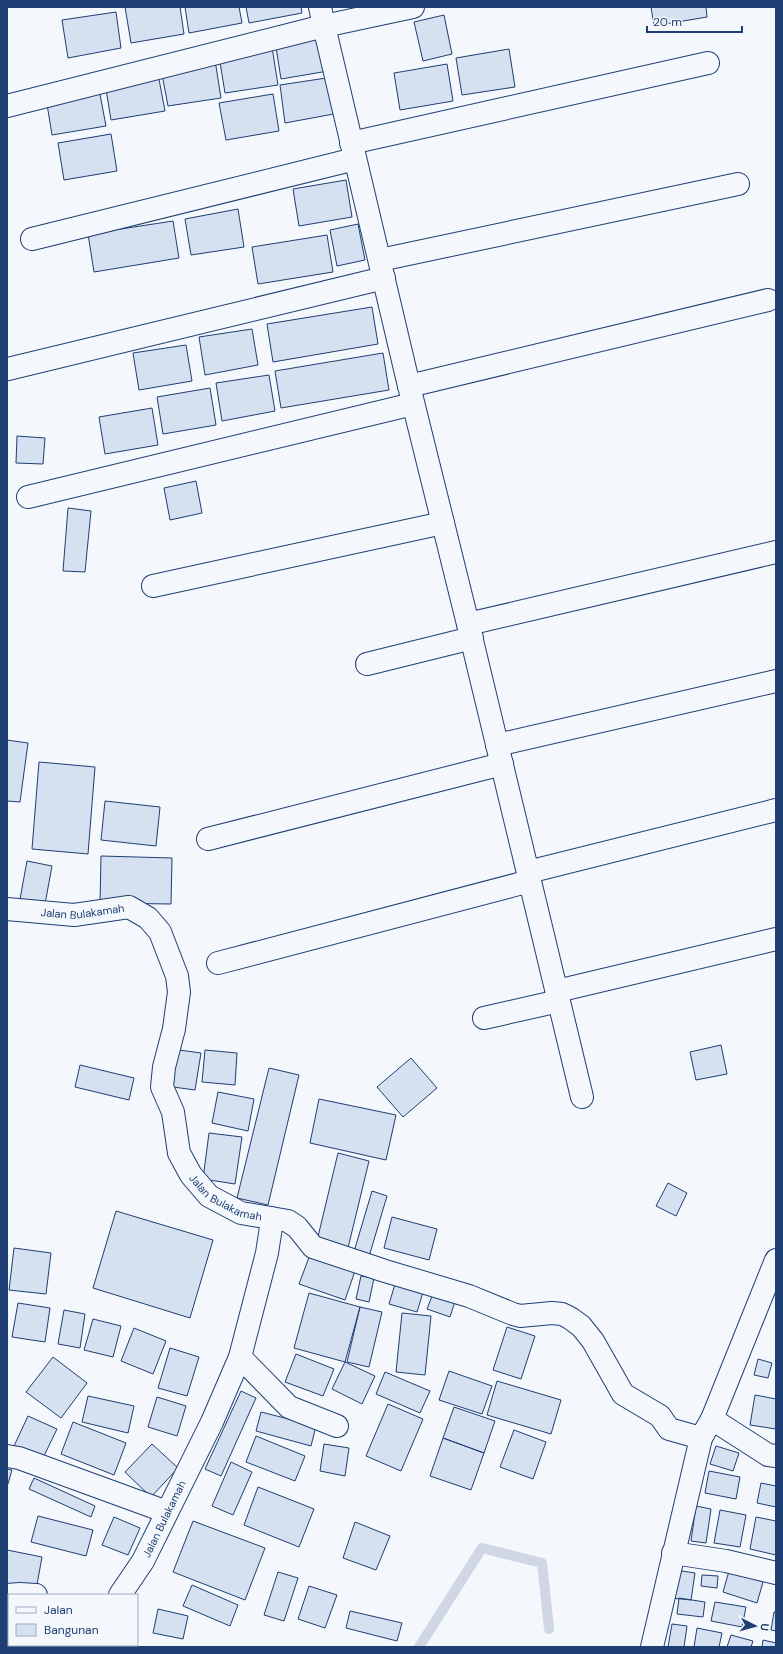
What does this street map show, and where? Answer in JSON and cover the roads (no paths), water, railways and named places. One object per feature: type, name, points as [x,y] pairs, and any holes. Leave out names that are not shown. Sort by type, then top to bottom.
[{"type":"street","points":[[7,106],[322,17],[413,7]]},
{"type":"street","points":[[322,17],[411,395],[500,754],[582,1097]]},
{"type":"street","points":[[32,239],[353,151],[708,63]]},
{"type":"street","points":[[8,370],[382,269],[738,184]]},
{"type":"street","points":[[28,497],[768,300]]},
{"type":"street","points":[[153,586],[443,524]]},
{"type":"street","points":[[367,664],[470,631],[776,552]]},
{"type":"street","points":[[208,838],[500,754],[776,681]]},
{"type":"street","points":[[218,963],[529,876],[776,810]]},
{"type":"street","name":"Jalan Bulakamah","points":[[7,909],[74,915],[129,907],[148,918],[160,932],[177,976],[179,992],[174,1029],[163,1071],[162,1088],[173,1112],[179,1153],[191,1175],[209,1196],[241,1212],[271,1218],[267,1254],[240,1357],[212,1422],[168,1512],[143,1561],[121,1594]]},
{"type":"street","points":[[484,1018],[558,996],[776,939]]},
{"type":"street","points":[[271,1218],[288,1221],[297,1227],[313,1247],[385,1271],[469,1296],[513,1314],[520,1316],[552,1313],[562,1314],[570,1318],[582,1326],[593,1341],[623,1394],[660,1416],[669,1429],[701,1438]]},
{"type":"street","points":[[652,1647],[701,1438],[767,1310],[776,1260]]},
{"type":"street","points":[[240,1357],[290,1407],[337,1426]]},
{"type":"street","points":[[712,1419],[768,1455],[776,1456]]},
{"type":"street","points":[[7,1456],[19,1458],[168,1512]]},
{"type":"street","points":[[673,1553],[726,1561],[776,1573]]},
{"type":"waterway","points":[[419,1647],[482,1548],[542,1563],[549,1629]]}]
